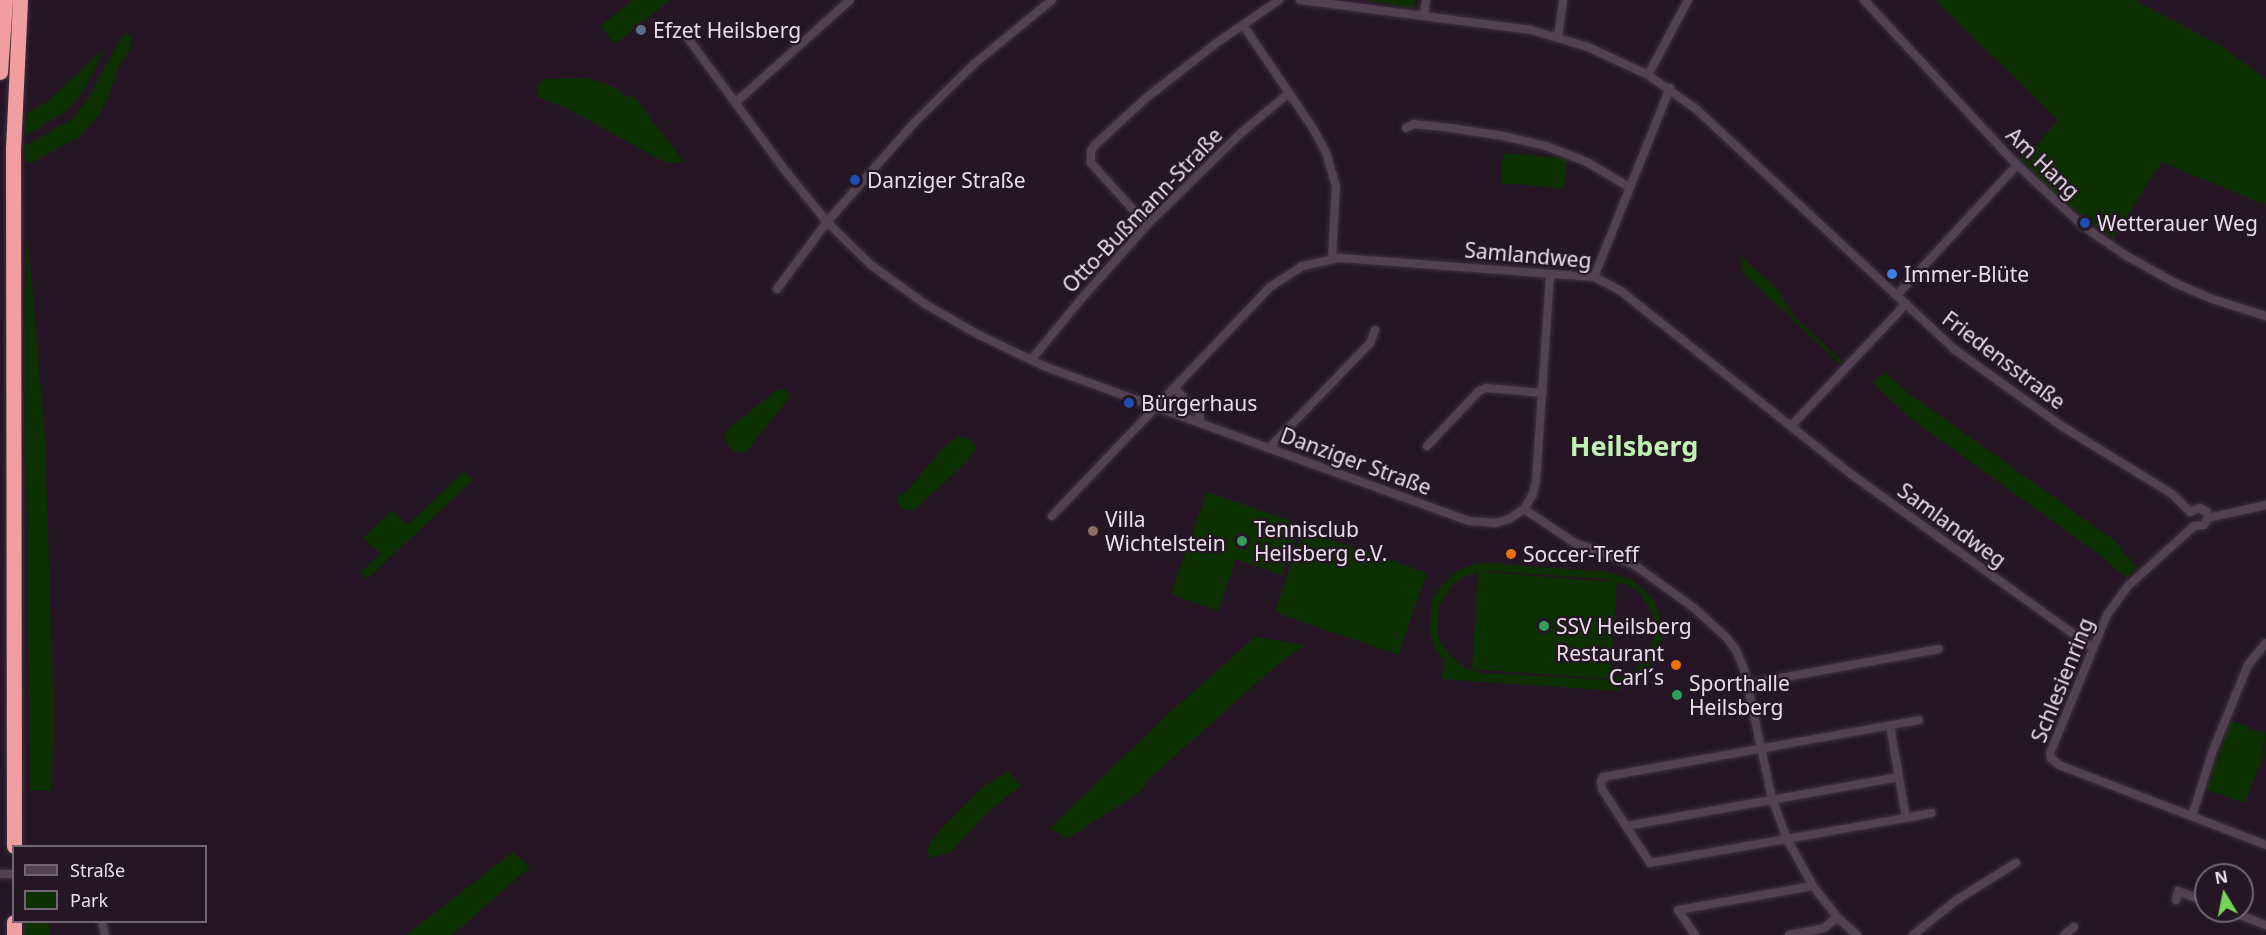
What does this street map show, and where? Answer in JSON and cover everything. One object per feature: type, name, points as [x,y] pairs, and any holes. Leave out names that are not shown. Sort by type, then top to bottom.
[{"type":"highway","points":[[0,72],[5,0]]},
{"type":"highway","points":[[14,845],[13,142],[20,0]]},
{"type":"street","points":[[735,103],[850,0]]},
{"type":"street","points":[[777,289],[827,222],[933,103],[982,57],[1052,0]]},
{"type":"street","points":[[1147,225],[1095,169],[1091,163],[1092,151],[1146,98],[1280,0]]},
{"type":"street","name":"Friedensstraße","points":[[1300,0],[1497,24],[1557,37],[1599,51],[1648,75],[1670,88],[1696,109],[1954,349],[2086,441],[2172,494],[2190,512]]},
{"type":"street","points":[[1424,15],[1426,0]]},
{"type":"street","points":[[1557,37],[1563,0]]},
{"type":"street","points":[[1648,75],[1688,0]]},
{"type":"street","name":"Am Hang","points":[[1864,0],[2017,165],[2083,226],[2143,266],[2192,291],[2266,316]]},
{"type":"street","points":[[1243,25],[1319,139],[1335,179],[1332,258]]},
{"type":"street","name":"Danziger Straße","points":[[687,37],[784,169],[827,222],[871,264],[911,295],[979,336],[1031,360],[1156,407],[1469,520],[1495,523],[1509,519],[1524,509]]},
{"type":"street","points":[[1594,277],[1670,88]]},
{"type":"street","name":"Otto-Bußmann-Straße","points":[[1031,360],[1087,291],[1147,225],[1242,132],[1289,93]]},
{"type":"street","points":[[1406,128],[1414,124],[1451,128],[1503,136],[1546,146],[1587,162],[1629,188]]},
{"type":"street","points":[[1897,295],[2017,165]]},
{"type":"street","name":"Samlandweg","points":[[1052,516],[1270,287],[1302,266],[1332,258],[1594,277],[1621,291],[1851,474],[2092,647]]},
{"type":"street","points":[[1550,274],[1536,481],[1524,509],[1585,548],[1622,558],[1681,598],[1726,637],[1741,659],[1772,798],[1787,839],[1813,886],[1838,917],[1857,935]]},
{"type":"street","points":[[1791,426],[1906,304]]},
{"type":"street","points":[[1269,448],[1370,343],[1375,330]]},
{"type":"street","points":[[1174,388],[1198,413],[1200,423]]},
{"type":"street","points":[[1427,446],[1479,391],[1486,388],[1543,393]]},
{"type":"street","name":"Schlesienring","points":[[2266,505],[2208,518],[2204,525],[2194,526],[2120,595],[2092,647],[2050,753],[2051,758],[2059,765],[2266,845]]},
{"type":"street","points":[[2194,526],[2190,522],[2190,512],[2200,508],[2206,512],[2208,518]]},
{"type":"street","points":[[2192,816],[2212,753],[2248,665],[2266,643]]},
{"type":"street","points":[[1748,684],[1939,650]]},
{"type":"street","points":[[1919,720],[1603,777],[1600,781],[1602,789],[1650,863],[1932,813]]},
{"type":"street","points":[[1890,726],[1906,818]]},
{"type":"street","points":[[1626,826],[1899,777]]},
{"type":"street","points":[[1913,935],[1955,902],[2016,863]]},
{"type":"street","points":[[1695,935],[1678,910],[1813,886]]},
{"type":"street","points":[[2176,900],[2178,891],[2194,897]]},
{"type":"street","points":[[1789,935],[1824,928],[1838,917]]},
{"type":"street","points":[[2064,935],[2074,927]]},
{"type":"green space","points":[[633,0],[670,0],[615,44],[600,26]]},
{"type":"green space","points":[[1365,0],[1415,0],[1414,8]]},
{"type":"green space","points":[[1935,0],[2134,0],[2220,45],[2266,79],[2266,205],[2161,162],[2113,239],[2062,200],[2018,158],[2032,150],[2058,120]]},
{"type":"green space","points":[[126,34],[132,36],[130,49],[119,66],[108,98],[99,115],[79,137],[31,163],[25,160],[24,146],[73,119],[89,97],[119,41]]},
{"type":"green space","points":[[106,47],[84,90],[68,110],[26,136],[27,113],[47,102]]},
{"type":"green space","points":[[586,78],[611,86],[629,98],[633,95],[684,162],[666,163],[568,109],[538,97],[537,88],[544,79]]},
{"type":"green space","points":[[1503,153],[1567,159],[1564,188],[1500,183]]},
{"type":"green space","points":[[27,228],[45,438],[54,721],[51,791],[30,790],[25,362]]},
{"type":"green space","points":[[1740,255],[1777,289],[1793,315],[1842,361],[1840,364],[1743,273]]},
{"type":"green space","points":[[1885,372],[1907,392],[2115,541],[2137,568],[2126,578],[2101,556],[1910,418],[1873,383]]},
{"type":"green space","points":[[778,389],[786,389],[791,395],[745,453],[735,452],[724,438],[728,429]]},
{"type":"green space","points":[[958,436],[972,440],[976,448],[968,461],[913,511],[901,508],[897,503],[898,496],[906,492],[947,444]]},
{"type":"green space","points":[[464,471],[473,480],[367,579],[360,572],[381,554],[363,538],[392,510],[408,525]]},
{"type":"green space","name":"Tennisclub Heilsberg e.V.","points":[[1207,492],[1300,524],[1282,575],[1236,559],[1218,611],[1171,594]]},
{"type":"green space","points":[[1303,530],[1427,573],[1399,655],[1275,612]]},
{"type":"green space","name":"SSV Heilsberg","points":[[1489,563],[1609,572],[1633,580],[1654,600],[1661,622],[1661,640],[1651,664],[1641,676],[1621,686],[1620,691],[1442,679],[1444,661],[1435,648],[1429,632],[1432,600],[1440,587],[1456,572],[1474,564]],"holes":[[[1478,572],[1472,669],[1610,679],[1617,582],[1629,585],[1640,593],[1653,615],[1655,627],[1650,652],[1634,671],[1610,680],[1483,673],[1470,670],[1459,664],[1441,644],[1437,632],[1439,606],[1453,584]],[[1481,572],[1605,579],[1617,582]]]},
{"type":"green space","points":[[1255,637],[1305,645],[1278,664],[1149,779],[1140,792],[1067,839],[1050,828],[1167,715]]},
{"type":"green space","points":[[2231,720],[2266,735],[2262,750],[2265,751],[2245,803],[2207,790]]},
{"type":"green space","points":[[1008,771],[1021,785],[983,817],[951,852],[930,858],[928,850],[931,841],[946,824],[983,787]]},
{"type":"green space","points":[[513,852],[530,867],[452,935],[406,935]]},
{"type":"green space","points":[[25,923],[49,923],[49,935],[25,935]]},
{"type":"place","name":"Efzet Heilsberg","points":[[641,30]]},
{"type":"place","name":"Danziger Straße","points":[[855,180]]},
{"type":"place","name":"Wetterauer Weg","points":[[2085,223]]},
{"type":"place","name":"Immer-Blüte","points":[[1892,274]]},
{"type":"place","name":"Bürgerhaus","points":[[1129,403]]},
{"type":"place","name":"Villa Wichtelstein","points":[[1093,531]]},
{"type":"place","name":"Tennisclub Heilsberg e.V.","points":[[1242,541]]},
{"type":"place","name":"Soccer-Treff","points":[[1511,554]]},
{"type":"place","name":"SSV Heilsberg","points":[[1544,626]]},
{"type":"place","name":"Restaurant Carl´s","points":[[1676,665]]},
{"type":"place","name":"Sporthalle Heilsberg","points":[[1677,695]]},
{"type":"district","name":"Heilsberg","points":[[1634,446]]}]
